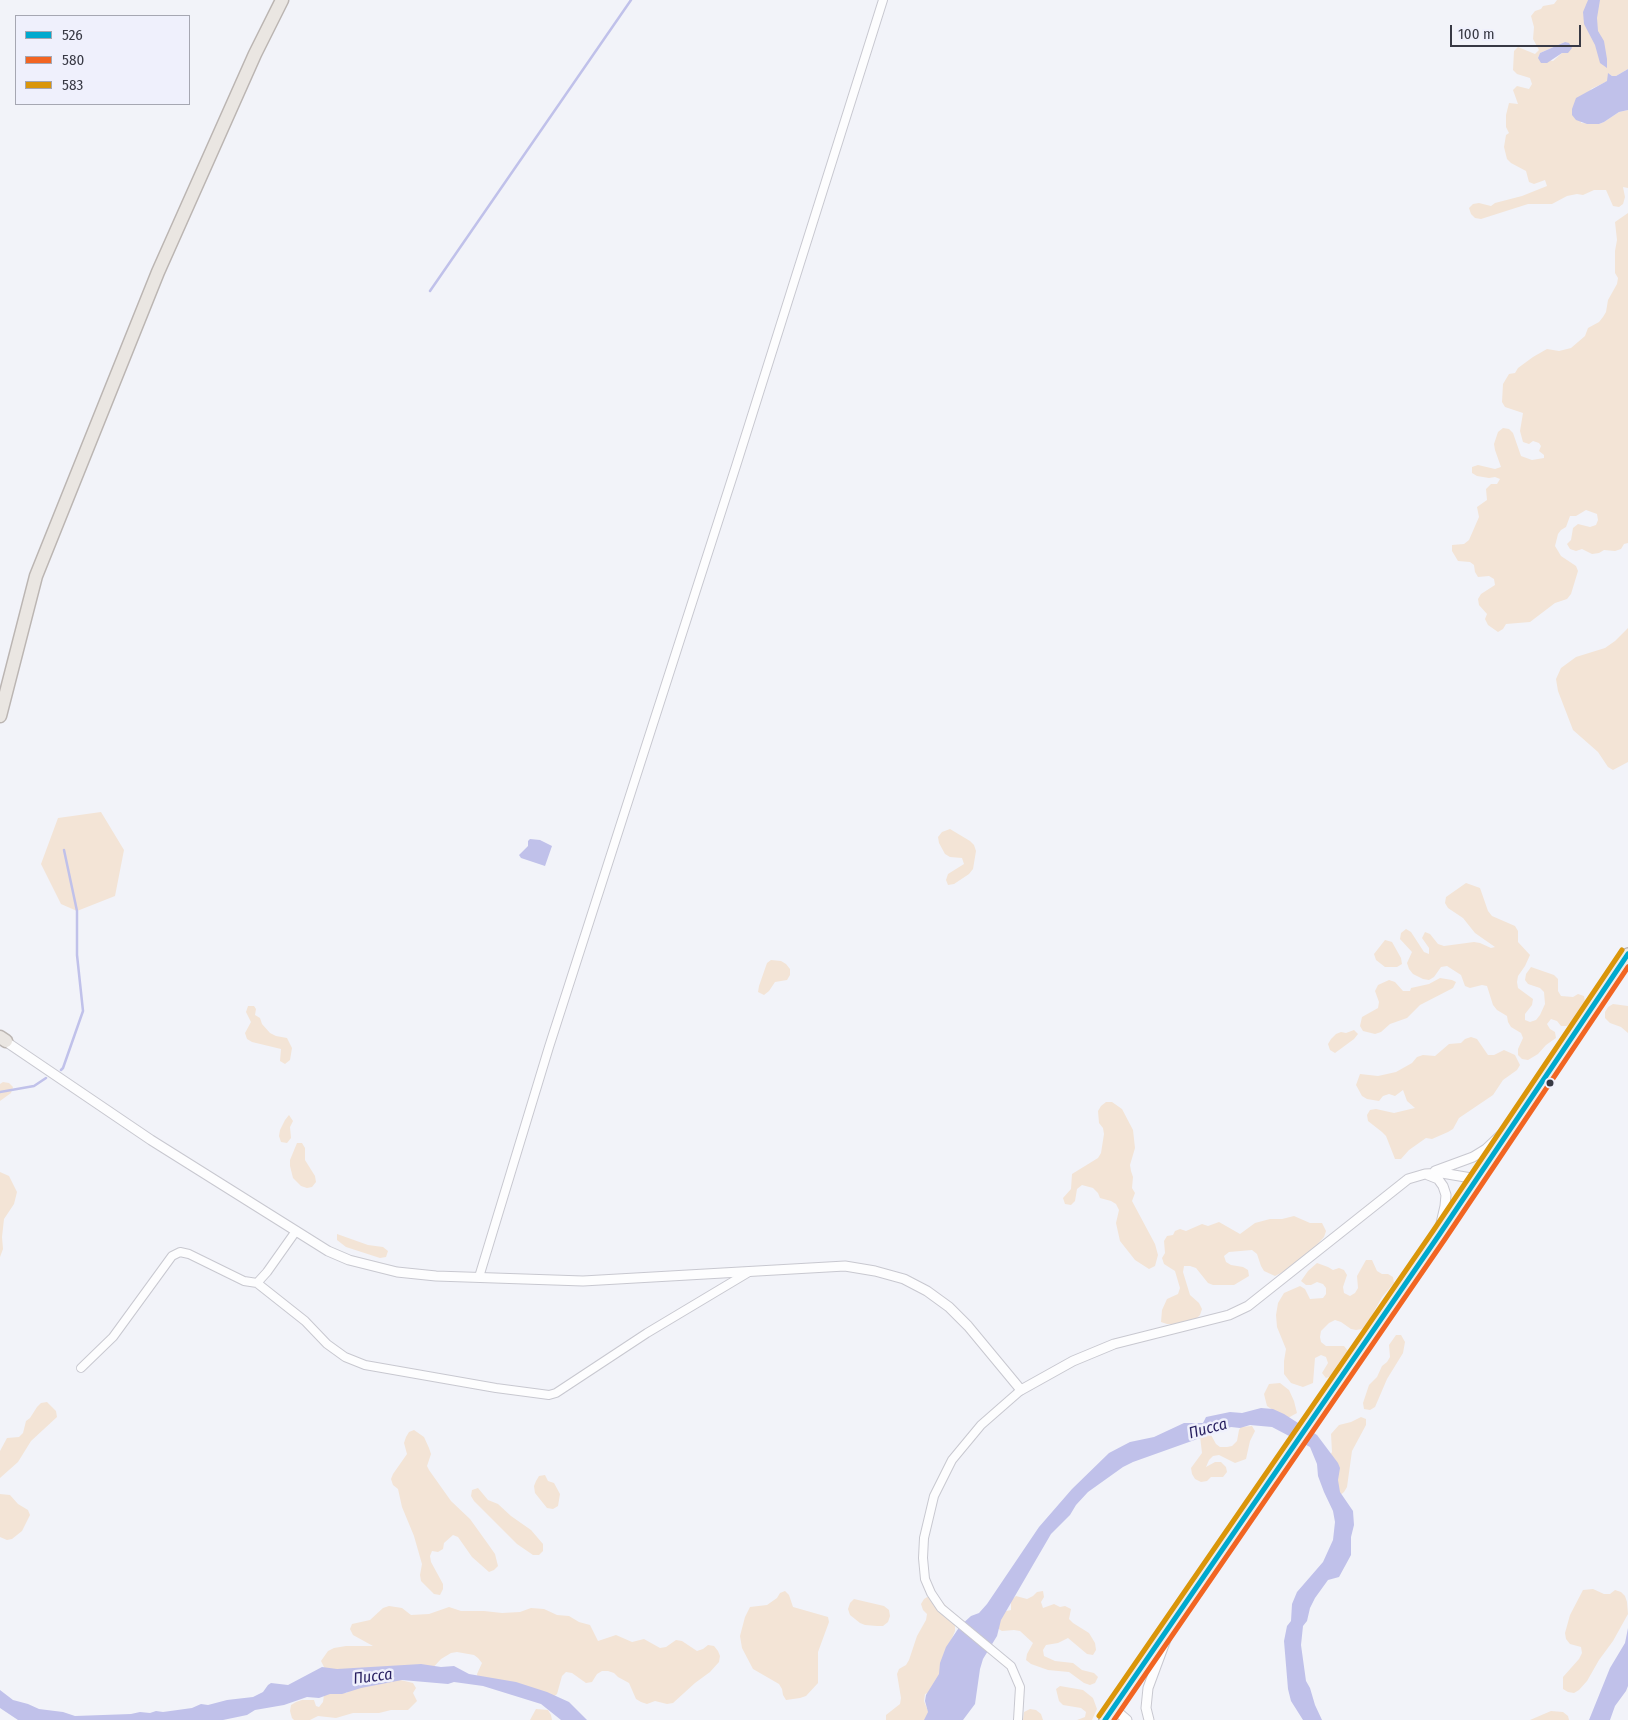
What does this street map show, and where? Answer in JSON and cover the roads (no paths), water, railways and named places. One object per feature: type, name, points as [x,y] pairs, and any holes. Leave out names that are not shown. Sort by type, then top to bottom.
[{"type":"highway","points":[[0,716],[36,576],[158,272],[255,54],[282,0]]},
{"type":"highway","points":[[0,701],[19,640]]},
{"type":"main road","points":[[1105,1720],[1439,1235],[1628,954]]},
{"type":"street","points":[[479,1277],[549,1048],[739,457],[883,0]]},
{"type":"street","points":[[1,1039],[151,1140],[328,1251],[349,1260],[397,1272],[436,1276],[583,1281],[845,1266],[904,1278],[927,1291],[949,1307],[968,1326],[1021,1390]]},
{"type":"street","points":[[1018,1720],[1020,1687],[1011,1666],[941,1608],[931,1593],[925,1579],[924,1538],[934,1496],[952,1460],[965,1442],[998,1409],[1021,1390],[1074,1362],[1114,1344],[1229,1315],[1248,1306],[1397,1186],[1408,1179],[1473,1157],[1486,1149],[1515,1123]]},
{"type":"street","points":[[1425,1174],[1442,1173],[1477,1179]]},
{"type":"street","points":[[1425,1174],[1438,1180],[1443,1186],[1446,1195],[1439,1235]]},
{"type":"street","points":[[257,1284],[296,1231]]},
{"type":"street","points":[[81,1368],[113,1337],[172,1256],[180,1252],[189,1254],[244,1281],[257,1284],[305,1321],[328,1344],[345,1356],[365,1365],[496,1388],[549,1395],[556,1393],[647,1333],[749,1272]]},
{"type":"street","points":[[1148,1720],[1146,1708],[1148,1688],[1172,1621]]},
{"type":"street","points":[[1113,1708],[1127,1720]]},
{"type":"water","points":[[1588,0],[1600,0],[1597,18],[1598,31],[1604,41],[1607,68],[1600,63],[1595,45],[1584,24],[1583,12]]},
{"type":"water","points":[[1565,42],[1569,43],[1572,48],[1568,53],[1562,53],[1547,63],[1541,63],[1538,58],[1540,53]]},
{"type":"water","points":[[1628,69],[1628,110],[1619,112],[1599,124],[1587,124],[1576,120],[1572,115],[1572,109],[1576,98],[1607,81],[1608,73],[1616,76]]},
{"type":"water","points":[[530,839],[540,840],[552,846],[545,866],[521,858],[519,855],[528,846]]},
{"type":"water","name":"Писса","points":[[1261,1408],[1273,1409],[1284,1414],[1317,1435],[1338,1463],[1340,1468],[1338,1480],[1340,1492],[1353,1511],[1354,1525],[1351,1537],[1351,1555],[1339,1577],[1328,1580],[1315,1598],[1307,1621],[1303,1626],[1301,1645],[1306,1681],[1322,1720],[1303,1720],[1291,1701],[1288,1689],[1284,1641],[1287,1626],[1291,1621],[1292,1604],[1297,1592],[1323,1562],[1333,1540],[1335,1522],[1333,1511],[1318,1476],[1317,1464],[1310,1447],[1272,1427],[1250,1425],[1240,1428],[1231,1427],[1133,1462],[1088,1492],[1070,1515],[1051,1534],[1001,1620],[997,1636],[983,1659],[975,1704],[963,1720],[924,1720],[928,1712],[925,1701],[926,1695],[939,1674],[940,1663],[946,1647],[960,1626],[971,1616],[979,1613],[987,1604],[1039,1527],[1072,1489],[1109,1453],[1130,1442],[1154,1437],[1184,1423],[1203,1423],[1206,1417],[1230,1412],[1242,1413]]},
{"type":"water","points":[[1628,1628],[1628,1686],[1626,1691],[1615,1706],[1610,1720],[1589,1720],[1610,1668],[1625,1643]]},
{"type":"water","name":"Писса","points":[[421,1664],[441,1667],[454,1666],[469,1674],[516,1682],[547,1692],[569,1702],[587,1720],[561,1720],[541,1704],[483,1686],[454,1682],[448,1684],[402,1680],[361,1688],[342,1694],[330,1694],[319,1698],[307,1697],[284,1705],[255,1710],[247,1715],[223,1720],[18,1720],[0,1708],[0,1690],[13,1700],[39,1709],[63,1712],[75,1716],[163,1712],[192,1708],[201,1704],[208,1705],[227,1700],[253,1697],[263,1692],[271,1683],[288,1685],[322,1667],[337,1669]]},
{"type":"waterway","points":[[430,291],[631,0]]},
{"type":"waterway","points":[[61,1070],[83,1011],[77,955],[77,911],[64,850]]},
{"type":"waterway","points":[[0,1092],[34,1086],[46,1078]]}]
